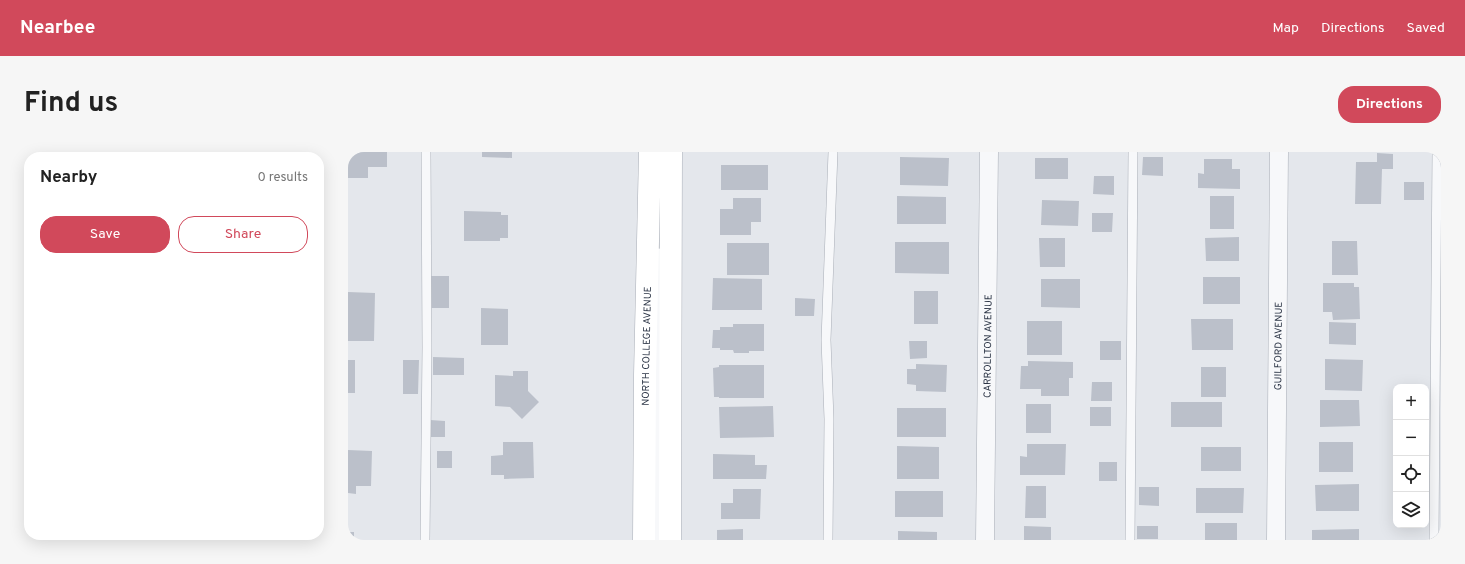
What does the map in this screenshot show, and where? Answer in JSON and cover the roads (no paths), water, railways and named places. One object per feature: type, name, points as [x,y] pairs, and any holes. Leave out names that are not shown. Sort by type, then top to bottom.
[{"type":"main road","name":"NORTH COLLEGE AVENUE","points":[[644,540],[645,375],[650,152]]},
{"type":"main road","points":[[670,540],[671,152]]},
{"type":"street","name":"CARROLLTON AVENUE","points":[[985,540],[989,152]]},
{"type":"street","name":"GUILFORD AVENUE","points":[[1276,540],[1279,152]]},
{"type":"lane","points":[[425,540],[427,347],[426,152]]},
{"type":"lane","points":[[659,152],[659,176]]},
{"type":"lane","points":[[828,540],[829,419],[826,340],[833,152]]},
{"type":"lane","points":[[1130,540],[1133,152]]},
{"type":"lane","points":[[1434,540],[1437,152]]},
{"type":"lane","name":"NORTH COLLEGE AVENUE","points":[[658,247],[658,540]]}]
